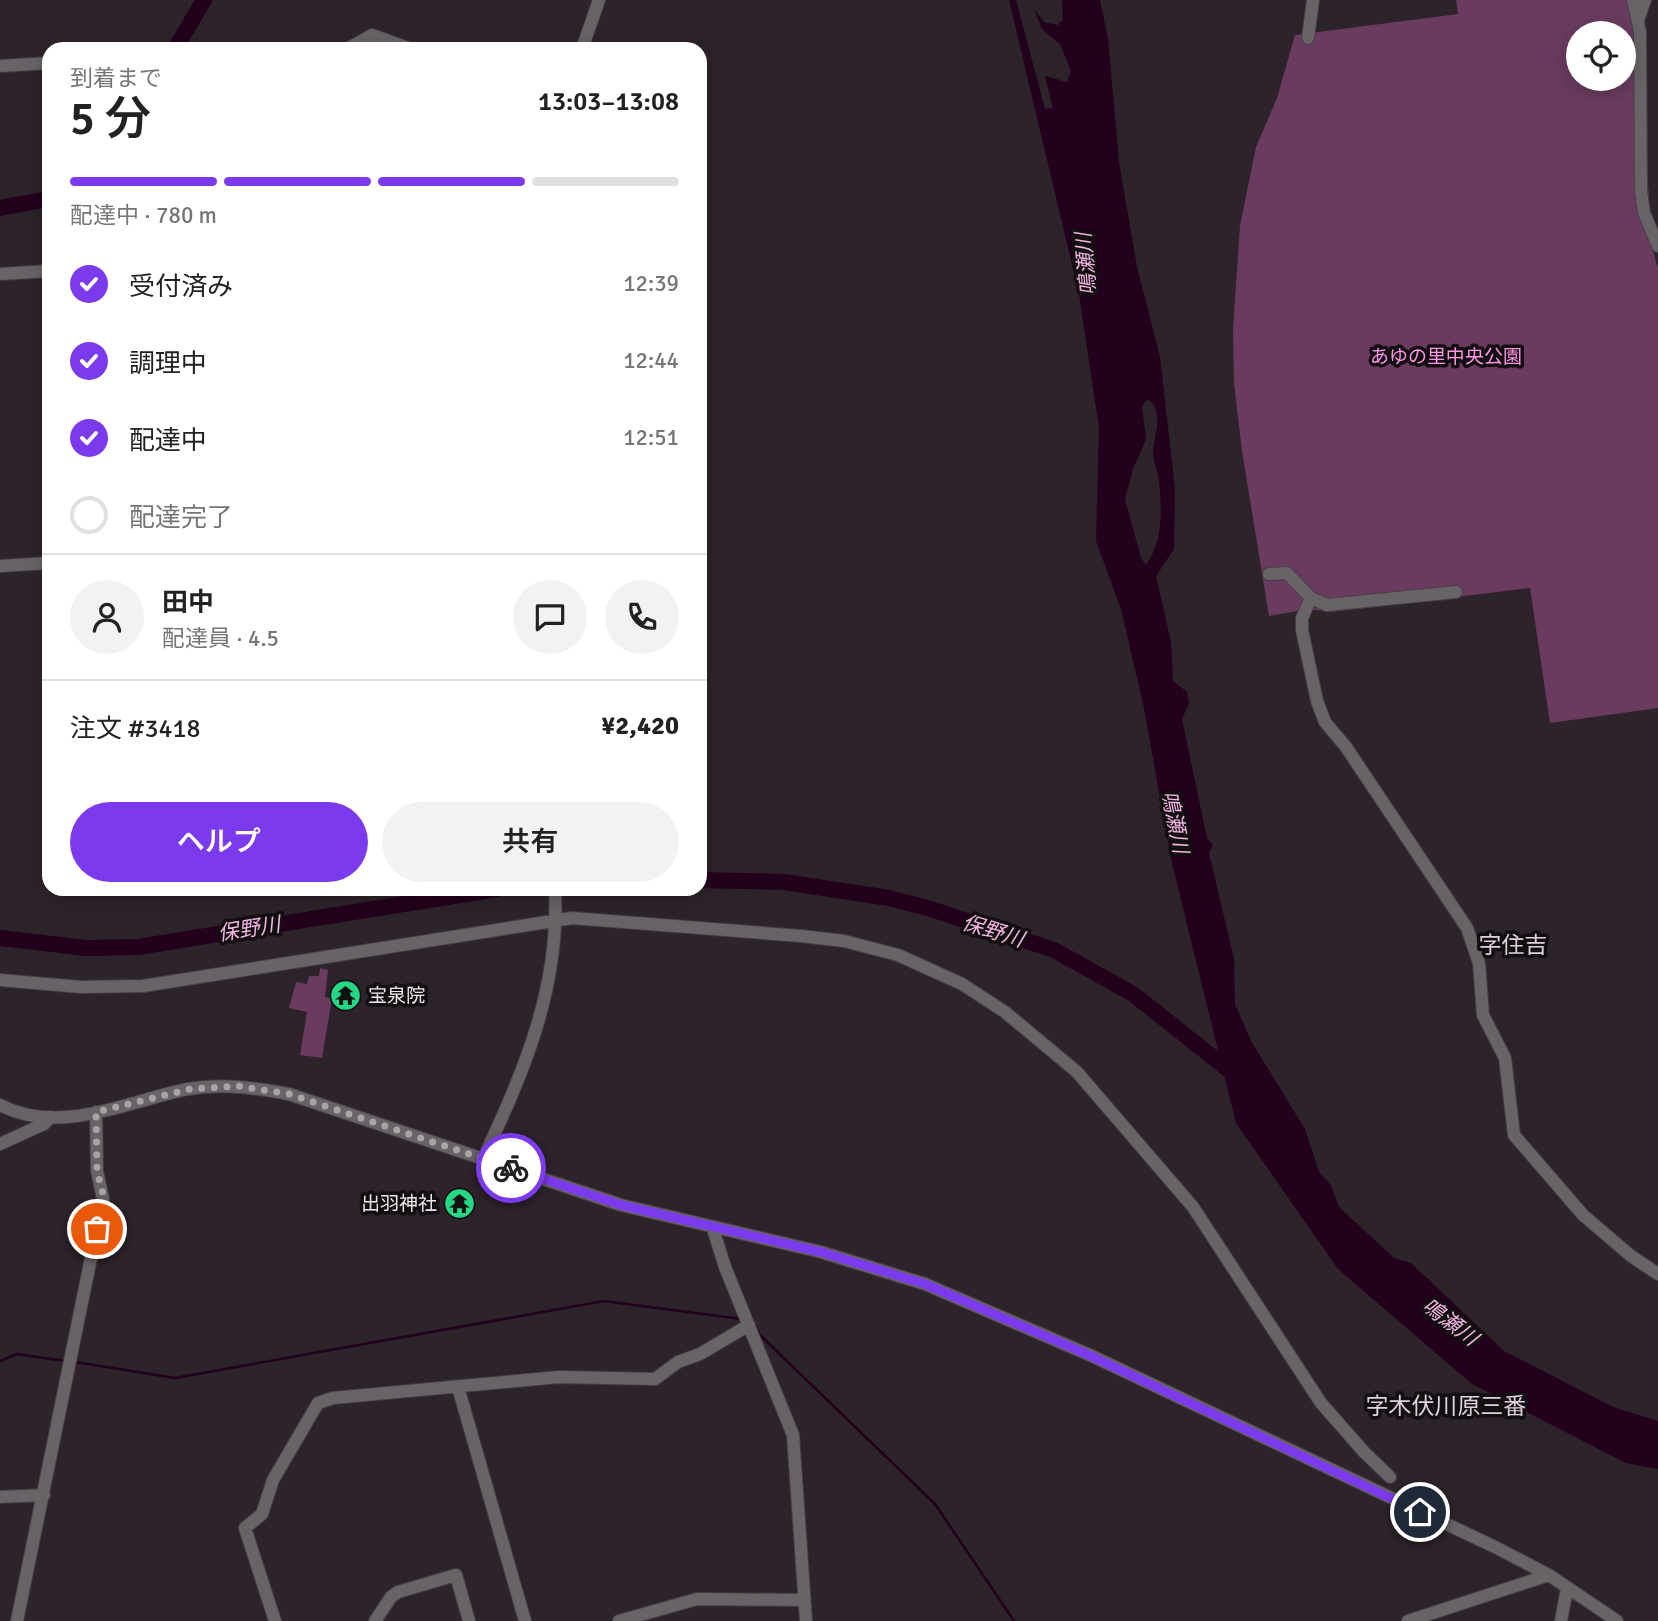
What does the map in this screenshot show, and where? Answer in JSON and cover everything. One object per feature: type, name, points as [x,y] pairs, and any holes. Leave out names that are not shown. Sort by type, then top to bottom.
[{"type":"street","points":[[584,42],[599,0]]},
{"type":"street","points":[[1308,38],[1312,0]]},
{"type":"street","points":[[1633,0],[1638,20],[1641,191],[1644,213],[1658,246]]},
{"type":"street","points":[[1638,20],[1645,0]]},
{"type":"street","points":[[360,42],[372,36],[390,42]]},
{"type":"street","points":[[0,66],[42,63]]},
{"type":"street","points":[[0,274],[42,271]]},
{"type":"street","points":[[0,566],[42,563]]},
{"type":"street","points":[[1269,574],[1287,573],[1311,598],[1321,604],[1339,606],[1456,592]]},
{"type":"street","points":[[1311,598],[1302,618],[1302,630],[1320,712],[1467,928],[1479,962],[1483,1015],[1505,1058],[1514,1135],[1583,1215],[1658,1274]]},
{"type":"street","points":[[483,1159],[524,1069],[548,983],[555,896]]},
{"type":"street","points":[[0,980],[81,987],[143,986],[572,918],[844,941],[898,955],[962,984],[994,1005],[1077,1072],[1193,1207],[1321,1403],[1390,1477]]},
{"type":"street","points":[[0,1105],[34,1116],[71,1118],[190,1089],[238,1086],[289,1094],[621,1205],[713,1229],[821,1252],[925,1284],[1112,1366],[1549,1575],[1617,1621]]},
{"type":"street","points":[[17,1621],[103,1199],[97,1171],[96,1112]]},
{"type":"street","points":[[0,1144],[44,1124],[51,1117]]},
{"type":"street","points":[[713,1229],[793,1435],[806,1621]]},
{"type":"street","points":[[275,1621],[245,1528],[262,1514],[273,1479],[318,1403],[333,1398],[559,1377],[655,1379],[678,1362],[700,1354],[748,1322]]},
{"type":"street","points":[[458,1387],[525,1621]]},
{"type":"street","points":[[0,1497],[44,1495]]},
{"type":"street","points":[[375,1621],[391,1597],[398,1592],[456,1575],[469,1621]]},
{"type":"street","points":[[1408,1621],[1549,1575]]},
{"type":"street","points":[[1561,1621],[1567,1588]]},
{"type":"street","points":[[619,1621],[697,1599],[804,1600]]},
{"type":"green space","name":"あゆの里中央公園","points":[[1456,0],[1642,0],[1650,225],[1658,268],[1658,708],[1550,723],[1530,588],[1332,612],[1309,609],[1269,616],[1242,451],[1234,383],[1233,329],[1240,226],[1256,147],[1277,98],[1295,35],[1458,14]]},
{"type":"green space","points":[[320,968],[328,970],[325,997],[332,998],[322,1058],[300,1055],[307,1012],[289,1008],[296,982],[307,984],[309,976],[319,976]]},
{"type":"water","name":"鳴瀬川","points":[[1009,0],[1016,0],[1045,109],[1053,108],[1045,76],[1067,82],[1071,71],[1060,44],[1042,29],[1034,9],[1044,22],[1058,25],[1063,20],[1062,0],[1100,0],[1108,39],[1119,162],[1137,267],[1160,357],[1175,489],[1174,549],[1156,576],[1171,642],[1173,681],[1187,692],[1189,703],[1182,719],[1207,838],[1213,845],[1209,853],[1234,959],[1235,1004],[1251,1041],[1305,1129],[1319,1172],[1331,1185],[1339,1207],[1394,1258],[1411,1263],[1504,1351],[1613,1407],[1658,1421],[1658,1469],[1626,1463],[1472,1384],[1338,1269],[1236,1123],[1171,859],[1144,708],[1121,609],[1096,541],[1099,428],[1079,294]],"holes":[[[1147,399],[1153,404],[1157,416],[1153,455],[1159,478],[1161,514],[1156,546],[1146,565],[1141,558],[1125,499],[1133,469],[1146,439],[1142,407]]]},
{"type":"waterway","points":[[179,42],[204,0]]},
{"type":"waterway","points":[[0,208],[42,200]]},
{"type":"waterway","name":"保野川","points":[[707,880],[784,882],[889,898],[931,909],[1054,950],[1133,994],[1234,1074]]},
{"type":"waterway","name":"保野川","points":[[0,938],[86,948],[138,947],[454,896]]},
{"type":"waterway","points":[[75,1362],[175,1378],[604,1301],[741,1319]]},
{"type":"waterway","points":[[754,1323],[760,1335],[935,1504],[1014,1621]]},
{"type":"waterway","points":[[0,1361],[17,1354],[65,1361]]},
{"type":"way so far","points":[[97,1229],[103,1194],[97,1171],[96,1112],[190,1089],[238,1086],[289,1094],[511,1168]]},
{"type":"place","name":"宝泉院","points":[[345,995]]},
{"type":"place","name":"出羽神社","points":[[460,1203]]},
{"type":"district","name":"字住吉","points":[[1513,945]]},
{"type":"district","name":"字木伏川原三番","points":[[1446,1406]]},
{"type":"route","points":[[511,1168],[621,1205],[713,1229],[821,1252],[925,1284],[1091,1356],[1420,1512]]}]
